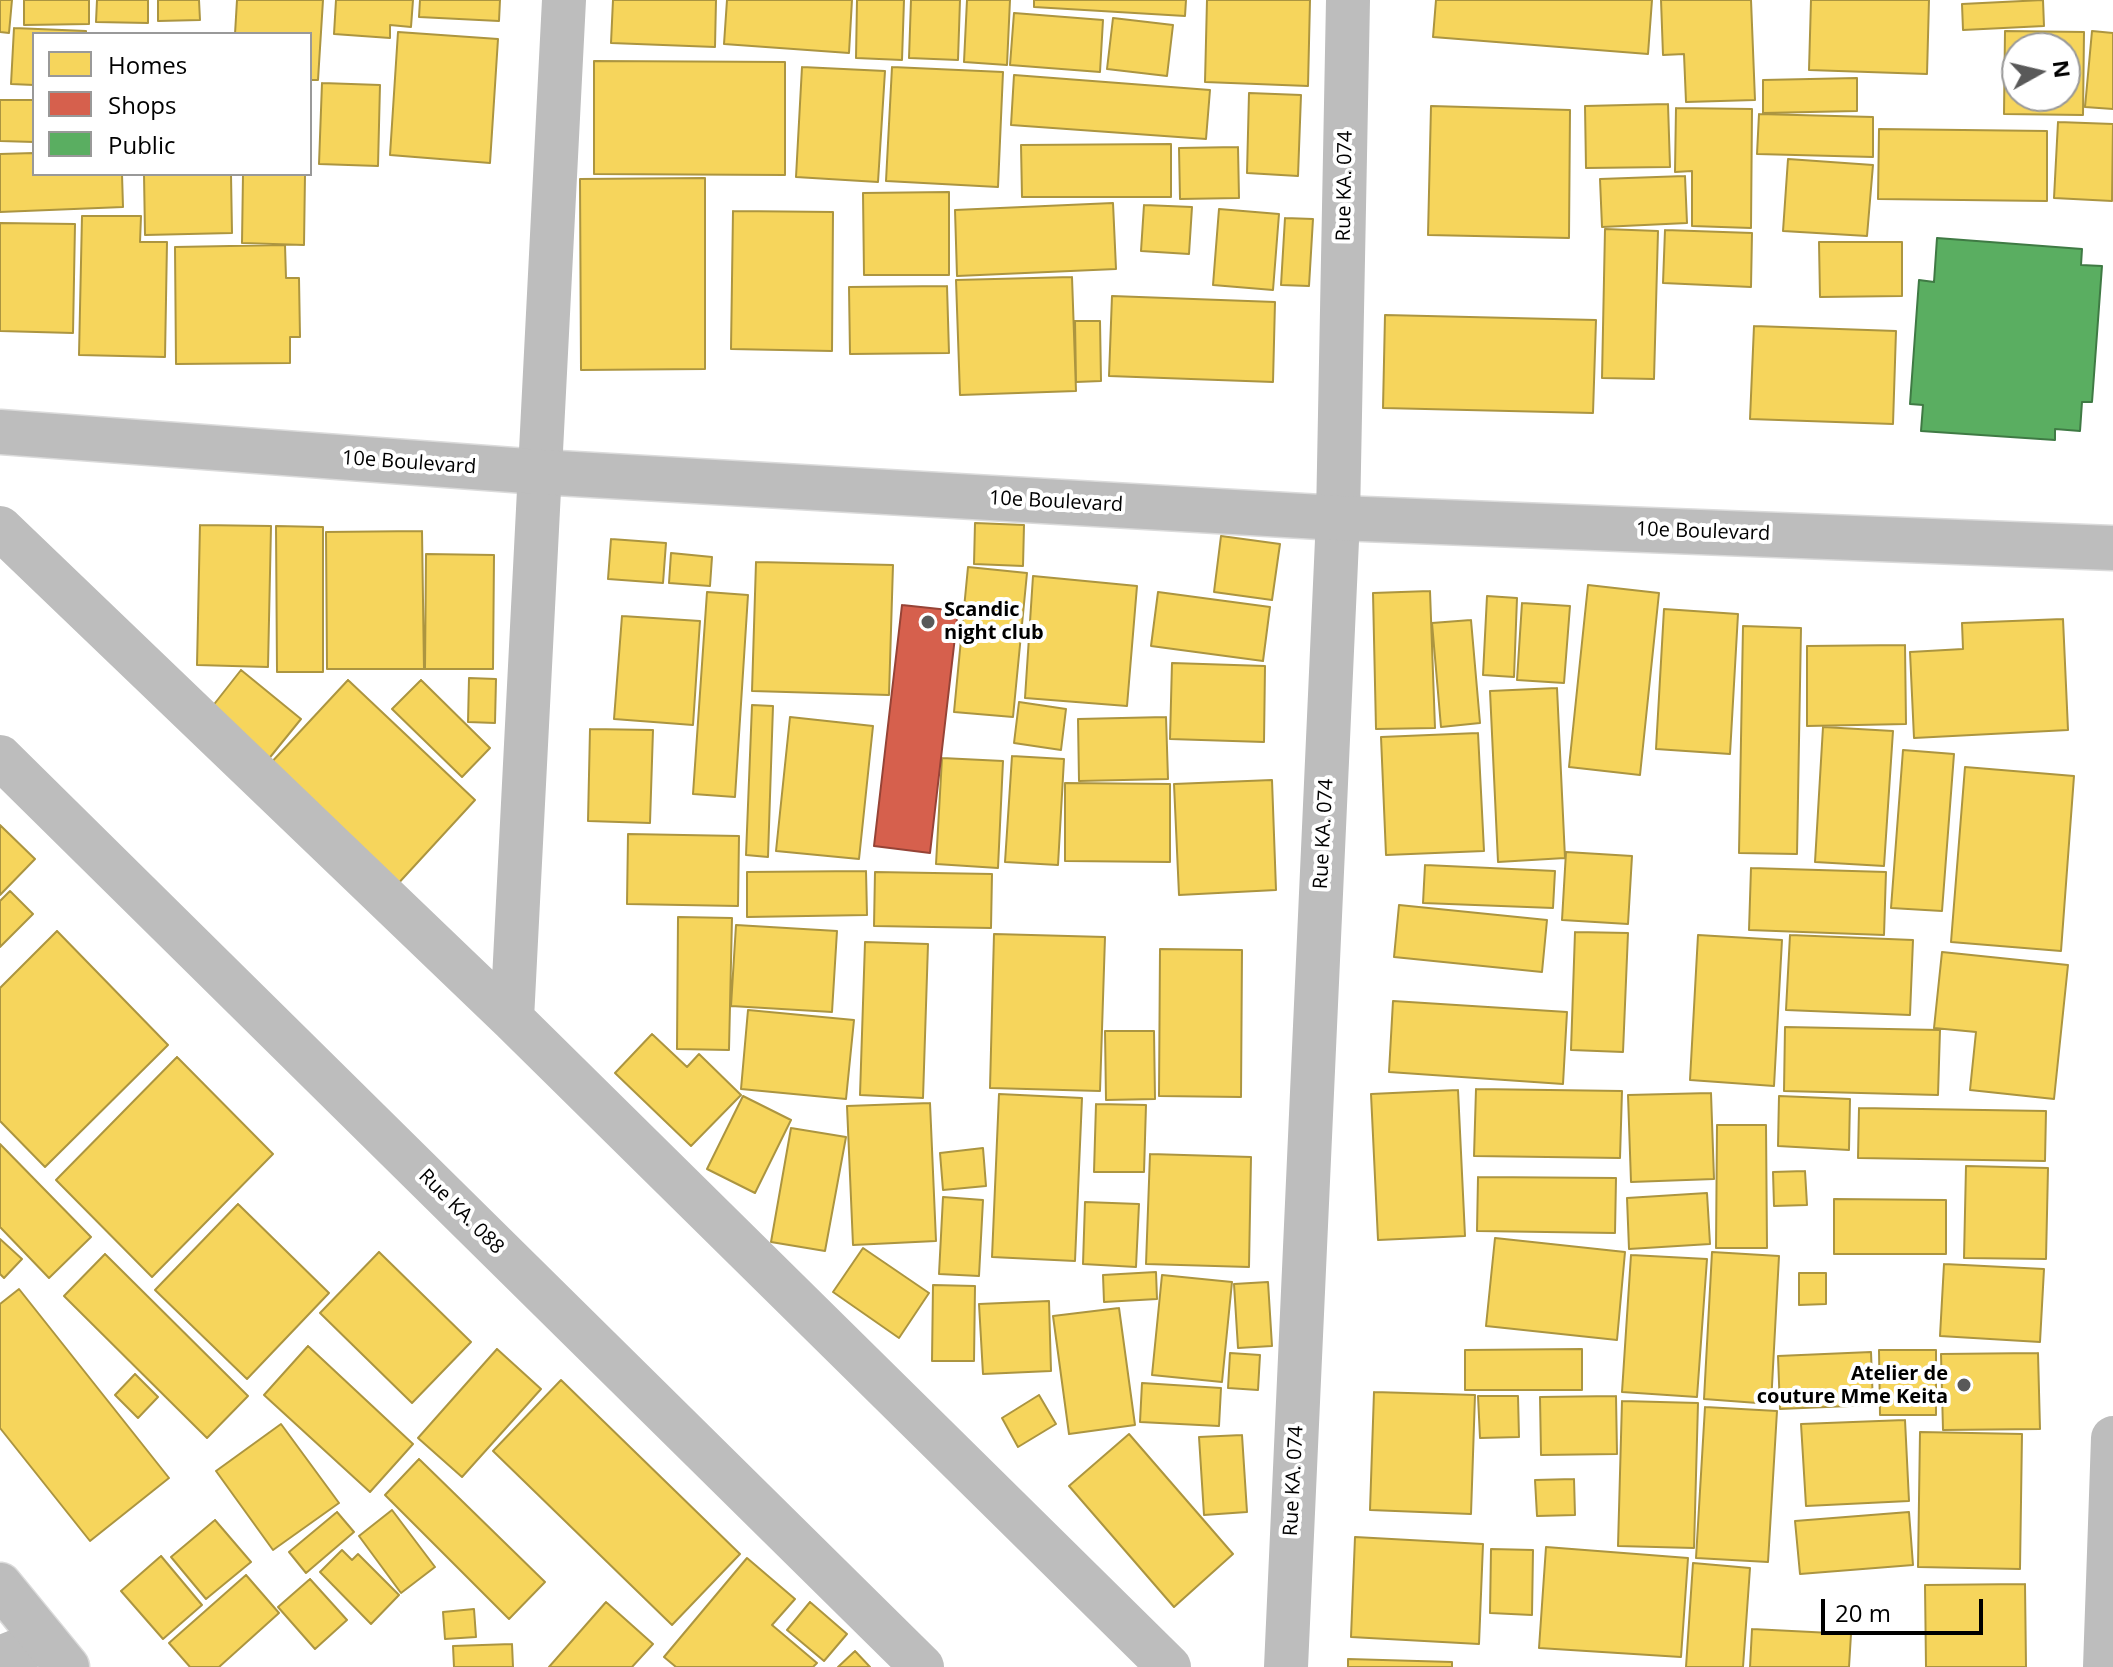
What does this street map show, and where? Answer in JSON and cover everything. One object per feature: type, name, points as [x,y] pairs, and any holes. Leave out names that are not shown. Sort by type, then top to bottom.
[{"type":"street","points":[[512,1019],[564,0]]},
{"type":"street","name":"Rue KA. 074","points":[[1286,1667],[1338,518],[1348,0]]},
{"type":"street","name":"10e Boulevard","points":[[0,432],[540,472],[1338,518],[2113,548]]},
{"type":"street","points":[[0,528],[512,1019],[1169,1667]]},
{"type":"street","name":"Rue KA. 088","points":[[0,757],[922,1667]]},
{"type":"street","points":[[2105,1667],[2113,1438]]},
{"type":"street","points":[[0,1585],[56,1653]]},
{"type":"street","points":[[0,1658],[56,1653]]},
{"type":"building: Homes","points":[[0,0],[12,0],[9,33],[0,32]]},
{"type":"building: Homes","points":[[24,0],[89,0],[89,24],[24,25]]},
{"type":"building: Homes","points":[[97,0],[148,0],[148,23],[96,22]]},
{"type":"building: Homes","points":[[158,0],[199,0],[200,20],[158,21]]},
{"type":"building: Homes","points":[[237,0],[323,0],[318,80],[312,80],[312,32],[235,32]]},
{"type":"building: Homes","points":[[336,0],[413,0],[411,27],[390,25],[390,38],[334,34]]},
{"type":"building: Homes","points":[[420,0],[500,0],[499,21],[419,17]]},
{"type":"building: Homes","points":[[613,0],[716,0],[715,47],[611,43]]},
{"type":"building: Homes","points":[[727,0],[852,0],[849,53],[724,44]]},
{"type":"building: Homes","points":[[857,0],[904,0],[902,60],[856,58]]},
{"type":"building: Homes","points":[[911,0],[960,0],[958,60],[909,58]]},
{"type":"building: Homes","points":[[967,0],[1010,0],[1007,65],[964,62]]},
{"type":"building: Homes","points":[[1034,0],[1186,0],[1185,16],[1034,7]]},
{"type":"building: Homes","points":[[1207,0],[1310,0],[1308,86],[1205,82]]},
{"type":"building: Homes","points":[[1436,0],[1652,0],[1648,54],[1433,37]]},
{"type":"building: Homes","points":[[1661,0],[1751,0],[1755,100],[1686,102],[1684,54],[1663,55]]},
{"type":"building: Homes","points":[[1811,0],[1929,0],[1927,74],[1809,70]]},
{"type":"building: Homes","points":[[2043,0],[2044,26],[1963,30],[1962,4]]},
{"type":"building: Homes","points":[[1014,13],[1103,20],[1100,72],[1010,65]]},
{"type":"building: Homes","points":[[1113,18],[1173,25],[1167,76],[1107,69]]},
{"type":"building: Homes","points":[[14,28],[86,31],[32,32],[32,85],[11,84]]},
{"type":"building: Homes","points":[[2005,31],[2084,32],[2083,115],[2004,114],[2081,112],[2081,32]]},
{"type":"building: Homes","points":[[2092,31],[2113,33],[2113,109],[2085,107]]},
{"type":"building: Homes","points":[[398,32],[498,39],[490,163],[390,155]]},
{"type":"building: Homes","points":[[594,61],[785,62],[785,175],[594,174]]},
{"type":"building: Homes","points":[[802,67],[885,71],[878,182],[796,177]]},
{"type":"building: Homes","points":[[892,67],[1003,72],[998,187],[886,181]]},
{"type":"building: Homes","points":[[1014,75],[1210,90],[1206,139],[1011,125]]},
{"type":"building: Homes","points":[[1857,78],[1857,111],[1763,113],[1763,80]]},
{"type":"building: Homes","points":[[322,83],[380,85],[378,166],[319,164]]},
{"type":"building: Homes","points":[[1249,93],[1301,95],[1298,176],[1247,173]]},
{"type":"building: Homes","points":[[0,100],[32,100],[32,142],[0,141]]},
{"type":"building: Homes","points":[[1668,104],[1670,167],[1586,168],[1585,106]]},
{"type":"building: Homes","points":[[1431,106],[1570,110],[1569,238],[1428,235]]},
{"type":"building: Homes","points":[[1676,108],[1752,109],[1751,228],[1692,226],[1692,171],[1675,172]]},
{"type":"building: Homes","points":[[1759,114],[1873,117],[1873,157],[1757,154]]},
{"type":"building: Homes","points":[[2058,122],[2113,124],[2112,201],[2054,198]]},
{"type":"building: Homes","points":[[1879,129],[2047,131],[2047,201],[1878,199]]},
{"type":"building: Homes","points":[[1171,144],[1171,197],[1022,197],[1021,145]]},
{"type":"building: Homes","points":[[1238,147],[1239,198],[1180,199],[1179,148]]},
{"type":"building: Homes","points":[[32,153],[32,176],[122,176],[123,207],[0,212],[0,154]]},
{"type":"building: Homes","points":[[1788,159],[1873,165],[1867,236],[1783,231]]},
{"type":"building: Homes","points":[[144,176],[231,176],[232,233],[145,235]]},
{"type":"building: Homes","points":[[243,176],[305,176],[304,245],[242,243]]},
{"type":"building: Homes","points":[[1685,176],[1687,223],[1602,227],[1600,179]]},
{"type":"building: Homes","points":[[705,178],[705,369],[581,370],[580,179]]},
{"type":"building: Homes","points":[[949,192],[949,275],[864,275],[863,193]]},
{"type":"building: Homes","points":[[1113,203],[1116,269],[957,276],[955,210]]},
{"type":"building: Homes","points":[[1144,205],[1192,207],[1189,254],[1141,251]]},
{"type":"building: Homes","points":[[1219,209],[1279,214],[1273,290],[1213,285]]},
{"type":"building: Homes","points":[[733,211],[833,212],[832,351],[731,349]]},
{"type":"building: Homes","points":[[82,216],[141,216],[140,242],[167,242],[165,357],[79,355]]},
{"type":"building: Homes","points":[[1285,218],[1313,219],[1309,286],[1281,285]]},
{"type":"building: Homes","points":[[0,223],[75,224],[73,333],[0,331]]},
{"type":"building: Homes","points":[[1605,229],[1658,231],[1654,379],[1602,378]]},
{"type":"building: Homes","points":[[1665,230],[1752,233],[1751,287],[1663,283]]},
{"type":"building: Homes","points":[[1819,242],[1902,242],[1902,296],[1820,297]]},
{"type":"building: Homes","points":[[285,245],[286,278],[299,278],[300,337],[290,337],[290,363],[176,364],[175,247]]},
{"type":"building: Homes","points":[[1072,277],[1076,391],[960,395],[956,280]]},
{"type":"building: Homes","points":[[947,286],[949,353],[850,354],[849,287]]},
{"type":"building: Homes","points":[[1112,296],[1275,302],[1273,382],[1109,376]]},
{"type":"building: Homes","points":[[1385,315],[1596,320],[1593,413],[1383,408]]},
{"type":"building: Homes","points":[[1075,321],[1100,321],[1101,381],[1076,382]]},
{"type":"building: Homes","points":[[1754,326],[1896,331],[1893,424],[1750,419]]},
{"type":"building: Homes","points":[[975,523],[1024,525],[1023,566],[974,564]]},
{"type":"building: Homes","points":[[200,525],[271,526],[268,667],[197,665]]},
{"type":"building: Homes","points":[[276,526],[323,527],[323,672],[277,672]]},
{"type":"building: Homes","points":[[422,531],[424,669],[327,669],[326,532]]},
{"type":"building: Homes","points":[[1221,536],[1280,544],[1272,600],[1214,592]]},
{"type":"building: Homes","points":[[611,539],[666,543],[663,583],[608,579]]},
{"type":"building: Homes","points":[[671,553],[712,557],[710,586],[669,583]]},
{"type":"building: Homes","points":[[426,554],[494,555],[493,669],[425,669]]},
{"type":"building: Homes","points":[[756,562],[893,565],[889,695],[752,691]]},
{"type":"building: Homes","points":[[968,567],[1027,573],[1013,717],[954,712]]},
{"type":"building: Homes","points":[[1033,576],[1137,586],[1127,706],[1025,698]]},
{"type":"building: Homes","points":[[1588,585],[1659,593],[1640,775],[1569,767]]},
{"type":"building: Homes","points":[[1430,591],[1435,728],[1376,729],[1373,593]]},
{"type":"building: Homes","points":[[707,592],[748,595],[735,797],[693,794]]},
{"type":"building: Homes","points":[[1158,592],[1270,607],[1263,661],[1151,646]]},
{"type":"building: Homes","points":[[1487,596],[1517,598],[1514,677],[1483,675]]},
{"type":"building: Homes","points":[[1522,603],[1570,606],[1564,683],[1517,680]]},
{"type":"building: Homes","points":[[1664,609],[1738,614],[1730,754],[1656,749]]},
{"type":"building: Homes","points":[[622,616],[700,621],[693,725],[614,719]]},
{"type":"building: Homes","points":[[2063,619],[2068,730],[1914,738],[1910,652],[1963,649],[1962,623]]},
{"type":"building: Homes","points":[[1471,620],[1480,723],[1441,727],[1432,623]]},
{"type":"building: Homes","points":[[1743,626],[1801,628],[1797,854],[1739,853]]},
{"type":"building: Homes","points":[[1905,645],[1906,724],[1807,726],[1807,646]]},
{"type":"building: Homes","points":[[1172,663],[1265,666],[1264,742],[1170,739]]},
{"type":"building: Homes","points":[[241,670],[301,719],[267,761],[208,712]]},
{"type":"building: Homes","points":[[469,678],[496,679],[495,723],[468,722]]},
{"type":"building: Homes","points":[[348,680],[475,800],[395,887],[268,766]]},
{"type":"building: Homes","points":[[421,680],[490,748],[462,777],[392,709]]},
{"type":"building: Homes","points":[[1557,688],[1565,858],[1498,862],[1490,691]]},
{"type":"building: Homes","points":[[1019,702],[1066,709],[1061,750],[1014,743]]},
{"type":"building: Homes","points":[[752,705],[773,706],[768,857],[746,855]]},
{"type":"building: Homes","points":[[790,717],[873,726],[859,859],[776,851]]},
{"type":"building: Homes","points":[[1166,717],[1168,779],[1079,781],[1078,719]]},
{"type":"building: Homes","points":[[1823,727],[1893,731],[1884,866],[1815,862]]},
{"type":"building: Homes","points":[[590,729],[653,730],[650,823],[588,821]]},
{"type":"building: Homes","points":[[1478,733],[1484,851],[1386,855],[1381,737]]},
{"type":"building: Homes","points":[[1903,750],[1954,754],[1942,911],[1891,908]]},
{"type":"building: Homes","points":[[1012,756],[1064,759],[1058,865],[1005,862]]},
{"type":"building: Homes","points":[[942,758],[1003,761],[998,868],[936,864]]},
{"type":"building: Homes","points":[[1965,767],[2074,776],[2061,951],[1951,942]]},
{"type":"building: Homes","points":[[1272,780],[1276,890],[1179,895],[1174,784]]},
{"type":"building: Homes","points":[[1065,783],[1170,784],[1170,862],[1065,861]]},
{"type":"building: Homes","points":[[0,825],[35,859],[0,895]]},
{"type":"building: Homes","points":[[628,834],[739,836],[738,906],[627,904]]},
{"type":"building: Homes","points":[[1566,852],[1632,856],[1628,924],[1562,920]]},
{"type":"building: Homes","points":[[1425,865],[1555,871],[1553,908],[1423,903]]},
{"type":"building: Homes","points":[[1751,868],[1886,872],[1884,935],[1749,930]]},
{"type":"building: Homes","points":[[866,871],[867,915],[747,917],[747,872]]},
{"type":"building: Homes","points":[[875,872],[992,874],[991,928],[874,926]]},
{"type":"building: Homes","points":[[10,891],[33,914],[0,947],[0,901]]},
{"type":"building: Homes","points":[[1399,905],[1547,920],[1542,972],[1394,957]]},
{"type":"building: Homes","points":[[678,917],[732,918],[729,1050],[677,1049]]},
{"type":"building: Homes","points":[[736,925],[837,931],[832,1012],[731,1006]]},
{"type":"building: Homes","points":[[57,931],[168,1045],[45,1167],[0,1121],[0,988]]},
{"type":"building: Homes","points":[[1575,932],[1628,933],[1623,1052],[1571,1050]]},
{"type":"building: Homes","points":[[994,934],[1105,937],[1100,1091],[990,1088]]},
{"type":"building: Homes","points":[[1698,935],[1782,940],[1774,1086],[1690,1080]]},
{"type":"building: Homes","points":[[1790,935],[1913,940],[1910,1015],[1786,1010]]},
{"type":"building: Homes","points":[[865,942],[928,944],[923,1098],[860,1095]]},
{"type":"building: Homes","points":[[1160,949],[1242,950],[1241,1097],[1159,1096]]},
{"type":"building: Homes","points":[[1942,952],[2068,965],[2054,1099],[1970,1090],[1976,1032],[1934,1028]]},
{"type":"building: Homes","points":[[1393,1001],[1567,1012],[1563,1084],[1389,1072]]},
{"type":"building: Homes","points":[[748,1010],[854,1020],[846,1099],[741,1089]]},
{"type":"building: Homes","points":[[1785,1027],[1940,1030],[1938,1095],[1784,1091]]},
{"type":"building: Homes","points":[[1105,1031],[1154,1031],[1155,1099],[1106,1100]]},
{"type":"building: Homes","points":[[652,1034],[687,1067],[699,1054],[741,1095],[691,1146],[615,1073]]},
{"type":"building: Homes","points":[[177,1057],[273,1154],[152,1277],[56,1180]]},
{"type":"building: Homes","points":[[1476,1089],[1622,1091],[1620,1158],[1474,1156]]},
{"type":"building: Homes","points":[[1458,1090],[1465,1236],[1378,1240],[1371,1094]]},
{"type":"building: Homes","points":[[1711,1093],[1714,1179],[1631,1182],[1628,1095]]},
{"type":"building: Homes","points":[[999,1094],[1082,1098],[1075,1261],[992,1257]]},
{"type":"building: Homes","points":[[743,1096],[791,1120],[755,1193],[707,1169]]},
{"type":"building: Homes","points":[[1779,1096],[1850,1099],[1849,1150],[1778,1146]]},
{"type":"building: Homes","points":[[930,1103],[936,1241],[853,1245],[847,1106]]},
{"type":"building: Homes","points":[[1096,1104],[1146,1105],[1144,1172],[1094,1172]]},
{"type":"building: Homes","points":[[1859,1108],[2046,1111],[2045,1161],[1858,1158]]},
{"type":"building: Homes","points":[[1717,1125],[1766,1125],[1767,1248],[1716,1248]]},
{"type":"building: Homes","points":[[791,1128],[846,1137],[825,1251],[771,1242]]},
{"type":"building: Homes","points":[[0,1144],[91,1237],[49,1278],[0,1227]]},
{"type":"building: Homes","points":[[983,1148],[986,1186],[943,1190],[940,1153]]},
{"type":"building: Homes","points":[[1150,1154],[1251,1157],[1249,1267],[1146,1264]]},
{"type":"building: Homes","points":[[1966,1166],[2048,1168],[2046,1259],[1964,1258]]},
{"type":"building: Homes","points":[[1805,1171],[1807,1205],[1774,1206],[1773,1172]]},
{"type":"building: Homes","points":[[1478,1177],[1616,1178],[1615,1233],[1477,1231]]},
{"type":"building: Homes","points":[[1707,1193],[1710,1244],[1629,1249],[1627,1198]]},
{"type":"building: Homes","points":[[943,1197],[983,1200],[979,1276],[939,1274]]},
{"type":"building: Homes","points":[[1834,1199],[1946,1200],[1946,1254],[1834,1254]]},
{"type":"building: Homes","points":[[1085,1202],[1139,1204],[1136,1267],[1083,1264]]},
{"type":"building: Homes","points":[[238,1204],[329,1293],[247,1379],[155,1290]]},
{"type":"building: Homes","points":[[1495,1238],[1625,1252],[1617,1340],[1486,1326]]},
{"type":"building: Homes","points":[[0,1239],[22,1259],[4,1278],[0,1274]]},
{"type":"building: Homes","points":[[863,1248],[929,1293],[899,1338],[833,1292]]},
{"type":"building: Homes","points":[[379,1252],[471,1342],[412,1403],[320,1313]]},
{"type":"building: Homes","points":[[1712,1252],[1779,1256],[1771,1404],[1704,1399]]},
{"type":"building: Homes","points":[[105,1254],[248,1396],[207,1438],[64,1296]]},
{"type":"building: Homes","points":[[1631,1255],[1707,1259],[1697,1397],[1622,1392]]},
{"type":"building: Homes","points":[[1944,1264],[2044,1269],[2040,1342],[1940,1336]]},
{"type":"building: Homes","points":[[1156,1272],[1157,1299],[1104,1302],[1103,1275]]},
{"type":"building: Homes","points":[[1799,1273],[1826,1273],[1826,1304],[1799,1305]]},
{"type":"building: Homes","points":[[1162,1275],[1232,1282],[1222,1382],[1152,1375]]},
{"type":"building: Homes","points":[[1268,1282],[1272,1346],[1238,1348],[1234,1284]]},
{"type":"building: Homes","points":[[933,1285],[975,1286],[974,1361],[932,1361]]},
{"type":"building: Homes","points":[[19,1289],[169,1478],[90,1541],[0,1428],[0,1304]]},
{"type":"building: Homes","points":[[1049,1301],[1051,1371],[983,1374],[979,1304]]},
{"type":"building: Homes","points":[[1119,1308],[1135,1425],[1069,1434],[1053,1316]]},
{"type":"building: Homes","points":[[308,1346],[413,1444],[370,1492],[264,1395]]},
{"type":"building: Homes","points":[[497,1349],[541,1389],[462,1477],[418,1438]]},
{"type":"building: Homes","points":[[1582,1349],[1582,1390],[1465,1390],[1465,1350]]},
{"type":"building: Homes","points":[[1879,1350],[1936,1350],[1936,1415],[1880,1415]]},
{"type":"building: Homes","points":[[1871,1352],[1873,1405],[1780,1409],[1778,1356]]},
{"type":"building: Homes","points":[[1230,1353],[1260,1355],[1258,1390],[1228,1388]]},
{"type":"building: Homes","points":[[2038,1353],[2040,1429],[1943,1430],[1941,1354]]},
{"type":"building: Homes","points":[[135,1374],[158,1397],[138,1418],[115,1395]]},
{"type":"building: Homes","points":[[561,1380],[740,1554],[672,1625],[493,1451]]},
{"type":"building: Homes","points":[[1142,1383],[1221,1388],[1219,1426],[1140,1422]]},
{"type":"building: Homes","points":[[1374,1392],[1475,1395],[1471,1514],[1370,1510]]},
{"type":"building: Homes","points":[[1039,1395],[1056,1424],[1018,1447],[1002,1418]]},
{"type":"building: Homes","points":[[1478,1396],[1518,1396],[1519,1437],[1480,1438]]},
{"type":"building: Homes","points":[[1616,1396],[1617,1454],[1541,1455],[1540,1397]]},
{"type":"building: Homes","points":[[1622,1401],[1698,1403],[1694,1548],[1618,1546]]},
{"type":"building: Homes","points":[[1705,1407],[1777,1411],[1768,1562],[1696,1558]]},
{"type":"building: Homes","points":[[1905,1420],[1909,1501],[1806,1506],[1801,1424]]},
{"type":"building: Homes","points":[[281,1424],[339,1503],[273,1550],[216,1471]]},
{"type":"building: Homes","points":[[1920,1432],[2022,1434],[2020,1569],[1918,1567]]},
{"type":"building: Homes","points":[[1129,1434],[1233,1554],[1174,1607],[1069,1486]]},
{"type":"building: Homes","points":[[1242,1435],[1247,1512],[1204,1515],[1199,1437]]},
{"type":"building: Homes","points":[[419,1459],[545,1582],[509,1619],[385,1495]]},
{"type":"building: Homes","points":[[1574,1479],[1575,1515],[1537,1516],[1535,1480]]},
{"type":"building: Homes","points":[[392,1510],[435,1567],[401,1593],[359,1536]]},
{"type":"building: Homes","points":[[337,1512],[354,1532],[306,1573],[289,1552]]},
{"type":"building: Homes","points":[[1909,1512],[1913,1565],[1800,1574],[1795,1521]]},
{"type":"building: Homes","points":[[215,1520],[251,1562],[206,1599],[171,1557]]},
{"type":"building: Homes","points":[[1355,1537],[1483,1544],[1479,1644],[1351,1637]]},
{"type":"building: Homes","points":[[1546,1547],[1688,1558],[1681,1657],[1539,1648]]},
{"type":"building: Homes","points":[[1491,1549],[1533,1550],[1532,1615],[1490,1613]]},
{"type":"building: Homes","points":[[342,1550],[352,1560],[358,1554],[399,1595],[371,1624],[320,1572]]},
{"type":"building: Homes","points":[[161,1556],[202,1605],[163,1639],[121,1591]]},
{"type":"building: Homes","points":[[747,1558],[795,1599],[772,1625],[817,1663],[813,1667],[676,1667],[664,1657]]},
{"type":"building: Homes","points":[[1693,1563],[1750,1568],[1743,1667],[1686,1667]]},
{"type":"building: Homes","points":[[246,1575],[279,1613],[219,1667],[190,1667],[169,1643]]},
{"type":"building: Homes","points":[[310,1579],[347,1620],[315,1649],[278,1607]]},
{"type":"building: Homes","points":[[2025,1584],[2026,1667],[1926,1667],[1925,1585]]},
{"type":"building: Homes","points":[[606,1602],[653,1644],[632,1667],[549,1667]]},
{"type":"building: Homes","points":[[810,1602],[847,1634],[824,1661],[787,1630]]},
{"type":"building: Homes","points":[[474,1609],[476,1637],[445,1639],[443,1612]]},
{"type":"building: Homes","points":[[1752,1629],[1851,1634],[1849,1667],[1750,1667]]},
{"type":"building: Homes","points":[[512,1644],[513,1667],[454,1667],[453,1646]]},
{"type":"building: Homes","points":[[855,1651],[870,1667],[838,1667]]},
{"type":"building: Homes","points":[[1348,1659],[1452,1662],[1452,1667],[1348,1667]]},
{"type":"building: Shops","points":[[902,605],[958,611],[930,853],[874,846]]},
{"type":"building: Public","points":[[1937,238],[2082,249],[2081,265],[2102,266],[2092,402],[2082,402],[2080,431],[2055,429],[2055,440],[1921,431],[1923,405],[1910,404],[1919,280],[1934,282]]},
{"type":"place","name":"Scandic night club","points":[[928,622]]},
{"type":"place","name":"Atelier de couture Mme Keita","points":[[1964,1385]]}]
